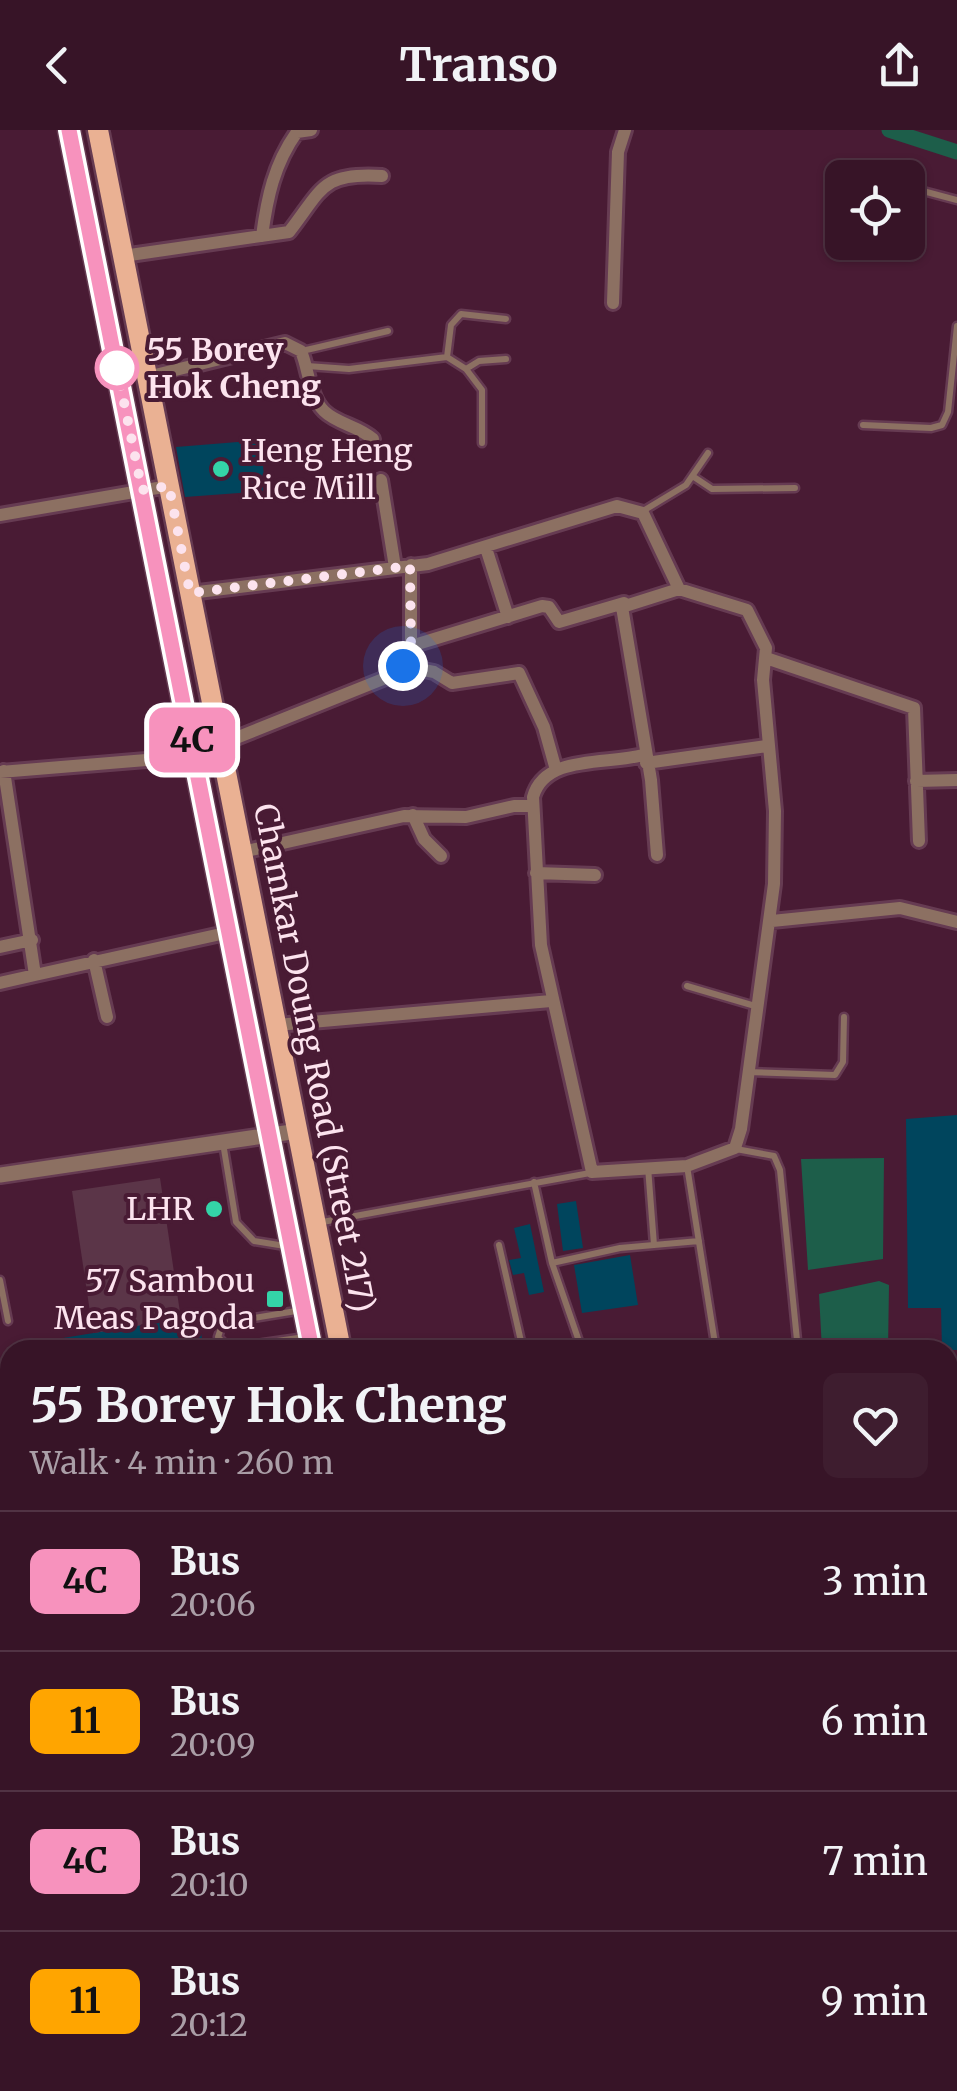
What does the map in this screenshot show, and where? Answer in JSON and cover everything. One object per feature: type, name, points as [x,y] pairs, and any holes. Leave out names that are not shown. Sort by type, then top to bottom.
[{"type":"main road","name":"Chamkar Doung Road (Street 217)","points":[[69,130],[309,1340]]},
{"type":"main road","name":"Chamkar Doung Road (Street 217)","points":[[98,130],[339,1340]]},
{"type":"street","points":[[262,236],[269,190],[282,154],[297,132],[311,130]]},
{"type":"street","points":[[613,303],[618,152],[624,130]]},
{"type":"street","points":[[123,256],[289,232],[314,195],[333,178],[352,174],[382,176]]},
{"type":"street","points":[[147,377],[285,343],[301,351],[315,397],[325,413],[360,428],[373,439]]},
{"type":"street","points":[[381,480],[396,567]]},
{"type":"street","points":[[0,515],[169,486]]},
{"type":"street","points":[[190,593],[410,566],[486,548],[599,508],[617,506],[642,512],[679,589]]},
{"type":"street","points":[[486,548],[508,616]]},
{"type":"street","points":[[220,744],[370,687],[403,666],[411,646],[410,566]]},
{"type":"street","points":[[411,646],[545,606],[556,620],[563,621],[679,589],[748,610],[764,636],[767,746],[775,812],[772,921],[734,1148],[688,1166],[592,1172],[541,945],[532,806],[535,788],[556,770],[767,746]]},
{"type":"street","points":[[624,603],[657,855]]},
{"type":"street","points":[[766,658],[908,704],[917,715],[919,842]]},
{"type":"street","points":[[403,666],[434,672],[452,683],[519,673],[544,727],[556,770]]},
{"type":"street","points":[[35,975],[2,772],[164,760],[193,746]]},
{"type":"street","points":[[916,781],[957,780]]},
{"type":"street","points":[[242,852],[413,816],[466,817],[532,806]]},
{"type":"street","points":[[413,816],[424,839],[441,856]]},
{"type":"street","points":[[536,873],[595,875]]},
{"type":"street","points":[[772,921],[900,908],[957,922]]},
{"type":"street","points":[[0,983],[230,932]]},
{"type":"street","points":[[0,946],[32,940]]},
{"type":"street","points":[[94,960],[107,1016]]},
{"type":"street","points":[[277,1025],[552,1001]]},
{"type":"street","points":[[0,1174],[298,1131]]},
{"type":"lane","points":[[925,192],[957,200]]},
{"type":"lane","points":[[447,356],[450,325],[461,314],[506,319]]},
{"type":"lane","points":[[863,425],[931,428],[942,424],[948,412],[957,326]]},
{"type":"lane","points":[[301,351],[388,331]]},
{"type":"lane","points":[[306,366],[349,369],[447,356],[466,369],[482,390],[482,444]]},
{"type":"lane","points":[[466,369],[478,362],[506,359]]},
{"type":"lane","points":[[642,512],[694,477],[708,453]]},
{"type":"lane","points":[[694,477],[712,489],[795,488]]},
{"type":"lane","points":[[687,986],[755,1006]]},
{"type":"lane","points":[[746,1072],[835,1075],[843,1062],[844,1017]]},
{"type":"lane","points":[[223,1142],[236,1222],[254,1241],[293,1248]]},
{"type":"lane","points":[[734,1148],[774,1156],[780,1170],[797,1340]]},
{"type":"lane","points":[[688,1166],[714,1340]]},
{"type":"lane","points":[[648,1167],[654,1245]]},
{"type":"lane","points":[[316,1223],[592,1172]]},
{"type":"lane","points":[[534,1182],[537,1213],[579,1340]]},
{"type":"lane","points":[[552,1264],[654,1245],[699,1241]]},
{"type":"lane","points":[[499,1245],[521,1340]]},
{"type":"lane","points":[[0,1280],[8,1321]]},
{"type":"lane","points":[[221,1340],[218,1337],[222,1325],[230,1322],[304,1310]]},
{"type":"shaded area","points":[[884,1158],[883,1259],[808,1270],[801,1159]]},
{"type":"shaded area","points":[[160,1178],[182,1326],[94,1339],[72,1191]]},
{"type":"shaded area","points":[[879,1281],[889,1285],[888,1340],[821,1340],[819,1294]]},
{"type":"building","name":"Heng Heng Rice Mill","points":[[261,440],[265,491],[185,497],[176,447]]},
{"type":"building","points":[[957,1115],[957,1340],[942,1340],[941,1308],[908,1308],[906,1119]]},
{"type":"building","points":[[576,1201],[583,1248],[563,1251],[557,1204]]},
{"type":"building","points":[[530,1224],[544,1292],[529,1295],[524,1273],[513,1275],[509,1260],[521,1258],[514,1228]]},
{"type":"building","points":[[630,1255],[638,1305],[582,1313],[574,1265]]},
{"type":"building","points":[[198,1316],[202,1340],[63,1340]]},
{"type":"waterway","points":[[889,130],[957,152]]},
{"type":"bus line","name":"4C","points":[[69,130],[310,1340]]},
{"type":"place","name":"55 Borey Hok Cheng","points":[[117,368]]},
{"type":"place","name":"Heng Heng Rice Mill","points":[[221,469]]},
{"type":"place","name":"LHR","points":[[214,1209]]},
{"type":"place","name":"57 Sambou Meas Pagoda","points":[[275,1299]]},
{"type":"route","points":[[117,368],[142,490],[169,486],[190,593],[410,566],[411,646],[403,666]]}]
